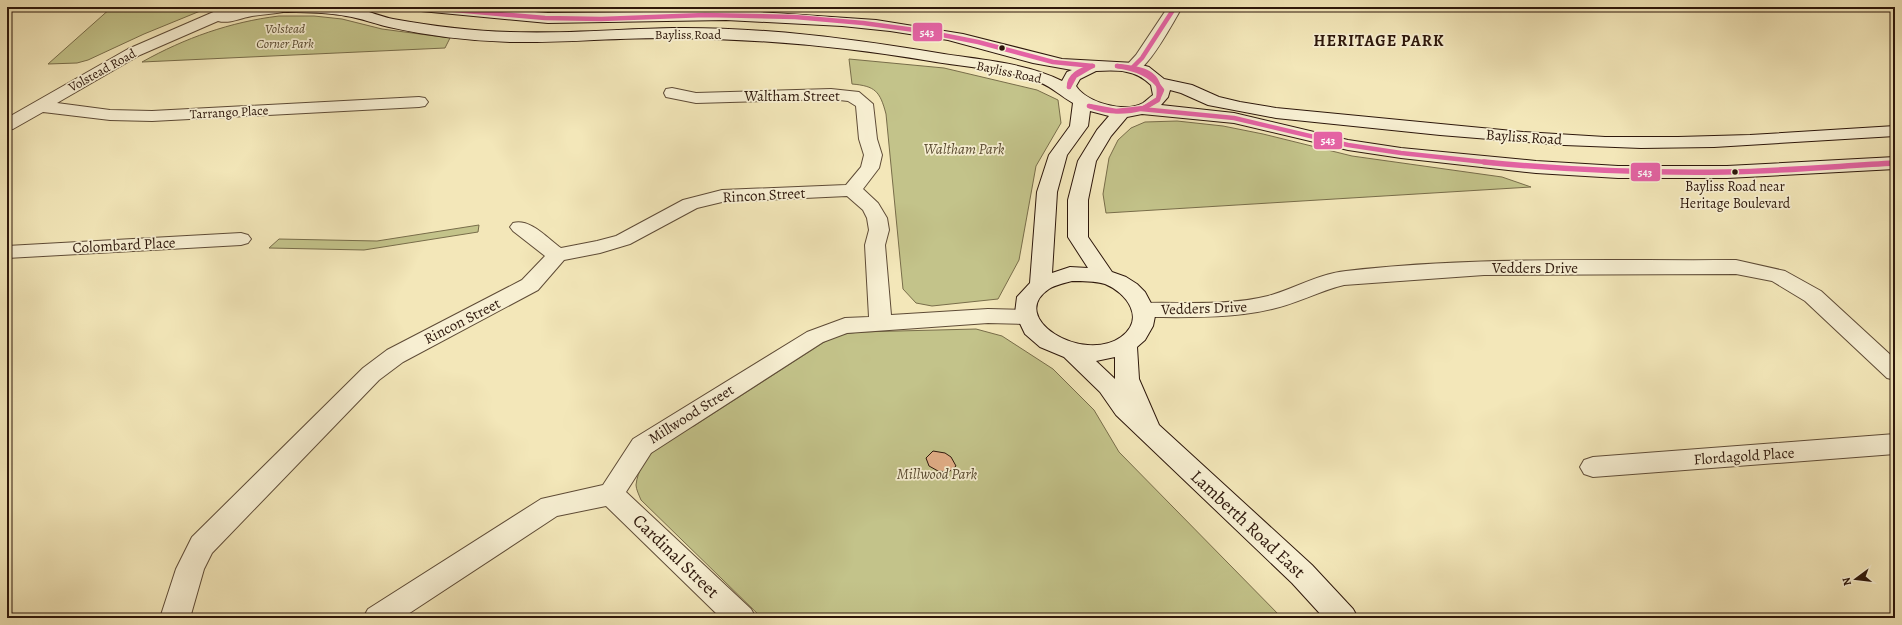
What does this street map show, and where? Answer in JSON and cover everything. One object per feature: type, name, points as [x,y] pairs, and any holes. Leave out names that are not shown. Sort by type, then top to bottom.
[{"type":"street","name":"Volstead Road","points":[[7,125],[134,52],[165,37],[200,24],[238,7]]},
{"type":"street","name":"Bayliss Road","points":[[275,8],[301,7],[346,11],[390,23],[453,33],[512,37],[587,37],[673,32],[734,34],[805,39],[897,51],[1011,70],[1045,79],[1094,108],[1122,112],[1141,109],[1196,113],[1234,118],[1348,145],[1536,167],[1618,172],[1727,172],[1895,163]]},
{"type":"street","name":"Bayliss Road","points":[[421,7],[545,18],[706,15],[795,17],[856,22],[922,31],[978,42],[1053,62],[1093,66],[1119,65],[1132,67],[1148,74],[1159,83],[1186,89],[1214,101],[1240,107],[1276,113],[1508,137],[1606,142],[1694,143],[1895,131]]},
{"type":"street","points":[[1132,67],[1142,58],[1175,7]]},
{"type":"street","name":"Volstead Road","points":[[200,24],[253,11],[275,8]]},
{"type":"street","name":"Bayliss Road","points":[[1076,97],[1068,84],[1072,76],[1081,70],[1093,66]]},
{"type":"street","name":"Bayliss Road","points":[[1141,109],[1152,104],[1159,98],[1162,91],[1159,83]]},
{"type":"street","name":"Waltham Street","points":[[672,93],[696,98],[831,94],[853,96],[864,104],[868,139],[873,156],[870,168],[852,190]]},
{"type":"street","points":[[1041,283],[1047,192],[1058,155],[1079,126],[1076,97]]},
{"type":"street","name":"Tarrango Place","points":[[39,106],[110,115],[152,116],[419,102]]},
{"type":"street","points":[[1104,277],[1078,237],[1078,200],[1087,161],[1103,134],[1122,112]]},
{"type":"street","points":[[852,190],[871,207],[877,218],[879,230],[875,245],[881,323]]},
{"type":"street","name":"Rincon Street","points":[[175,618],[190,569],[202,545],[371,374],[395,356],[513,296],[530,285],[557,255],[600,247],[622,240],[690,204],[722,196],[852,190]]},
{"type":"street","points":[[520,227],[557,255]]},
{"type":"street","name":"Colombard Place","points":[[7,252],[241,239]]},
{"type":"street","name":"Vedders Drive","points":[[1144,310],[1233,309],[1272,302],[1316,286],[1344,278],[1484,268],[1736,267],[1778,276],[1813,296],[1895,372]]},
{"type":"street","points":[[1026,317],[1025,304],[1030,293],[1041,283],[1054,277],[1070,274],[1088,274],[1104,277],[1118,282],[1130,290],[1139,299],[1144,310]]},
{"type":"street","name":"Lamberth Road East","points":[[1026,317],[1031,328],[1041,338],[1054,346],[1071,351],[1091,353],[1104,352],[1126,345],[1138,335],[1144,323],[1144,310]]},
{"type":"street","name":"Millwood Street","points":[[611,494],[642,446],[815,337],[845,326],[988,316],[1026,317]]},
{"type":"street","name":"Lamberth Road East","points":[[1126,345],[1127,379],[1150,432]]},
{"type":"street","name":"Lamberth Road East","points":[[1071,351],[1098,376],[1125,409],[1302,574],[1343,618]]},
{"type":"street","name":"Flordagold Place","points":[[1593,467],[1895,444]]},
{"type":"street","points":[[378,618],[550,508],[611,494]]},
{"type":"street","name":"Cardinal Street","points":[[611,494],[741,618]]},
{"type":"green space","points":[[112,7],[210,7],[144,34],[88,60],[77,63],[48,64]]},
{"type":"green space","name":"Volstead Corner Park","points":[[279,16],[314,16],[342,19],[382,29],[450,38],[445,48],[142,62],[191,38],[208,32],[243,22]]},
{"type":"green space","name":"Waltham Park","points":[[849,59],[944,68],[1037,90],[1058,100],[1061,123],[1036,166],[1019,260],[998,299],[932,306],[916,303],[903,289],[886,114],[879,95],[875,91],[866,86],[852,84]]},
{"type":"green space","points":[[1177,121],[1223,126],[1263,134],[1352,156],[1502,177],[1531,187],[1106,213],[1103,194],[1109,158],[1118,140],[1131,128],[1145,122]]},
{"type":"green space","points":[[479,225],[478,232],[364,250],[269,248],[279,239],[377,241]]},
{"type":"green space","name":"Millwood Park","points":[[976,329],[1002,336],[1053,369],[1094,410],[1119,452],[1282,618],[762,618],[641,500],[636,487],[638,475],[649,456],[665,441],[694,426],[826,341],[843,334],[859,332]]},
{"type":"building","points":[[933,451],[945,453],[951,457],[956,466],[949,472],[938,471],[929,466],[926,458]]},
{"type":"transit line","name":"543","points":[[268,7],[300,7]]},
{"type":"transit line","name":"543","points":[[421,7],[545,18],[601,19],[705,15],[795,17],[863,23],[922,31],[978,42],[1053,62],[1093,66]]},
{"type":"transit line","name":"543","points":[[1133,67],[1142,58],[1175,7]]},
{"type":"transit line","name":"543","points":[[1069,87],[1070,79],[1076,73],[1092,66]]},
{"type":"transit line","name":"543","points":[[1069,87],[1075,76],[1092,66]]},
{"type":"transit line","name":"543","points":[[1117,66],[1142,70],[1149,73],[1159,83],[1160,91],[1158,100],[1144,108]]},
{"type":"transit line","name":"543","points":[[1117,66],[1137,70],[1148,75],[1162,90],[1158,99],[1144,108]]},
{"type":"transit line","name":"543","points":[[1089,106],[1103,110],[1116,111],[1130,111],[1144,108]]},
{"type":"transit line","name":"543","points":[[1089,106],[1109,112],[1123,112],[1144,108]]},
{"type":"transit line","name":"543","points":[[1141,109],[1234,118],[1348,145],[1401,153],[1536,167],[1618,172],[1727,172],[1895,163]]},
{"type":"place","name":"Bayliss Road near Heritage Boulevard","points":[[1735,172]]},
{"type":"district","name":"HERITAGE PARK","points":[[1379,41]]}]
